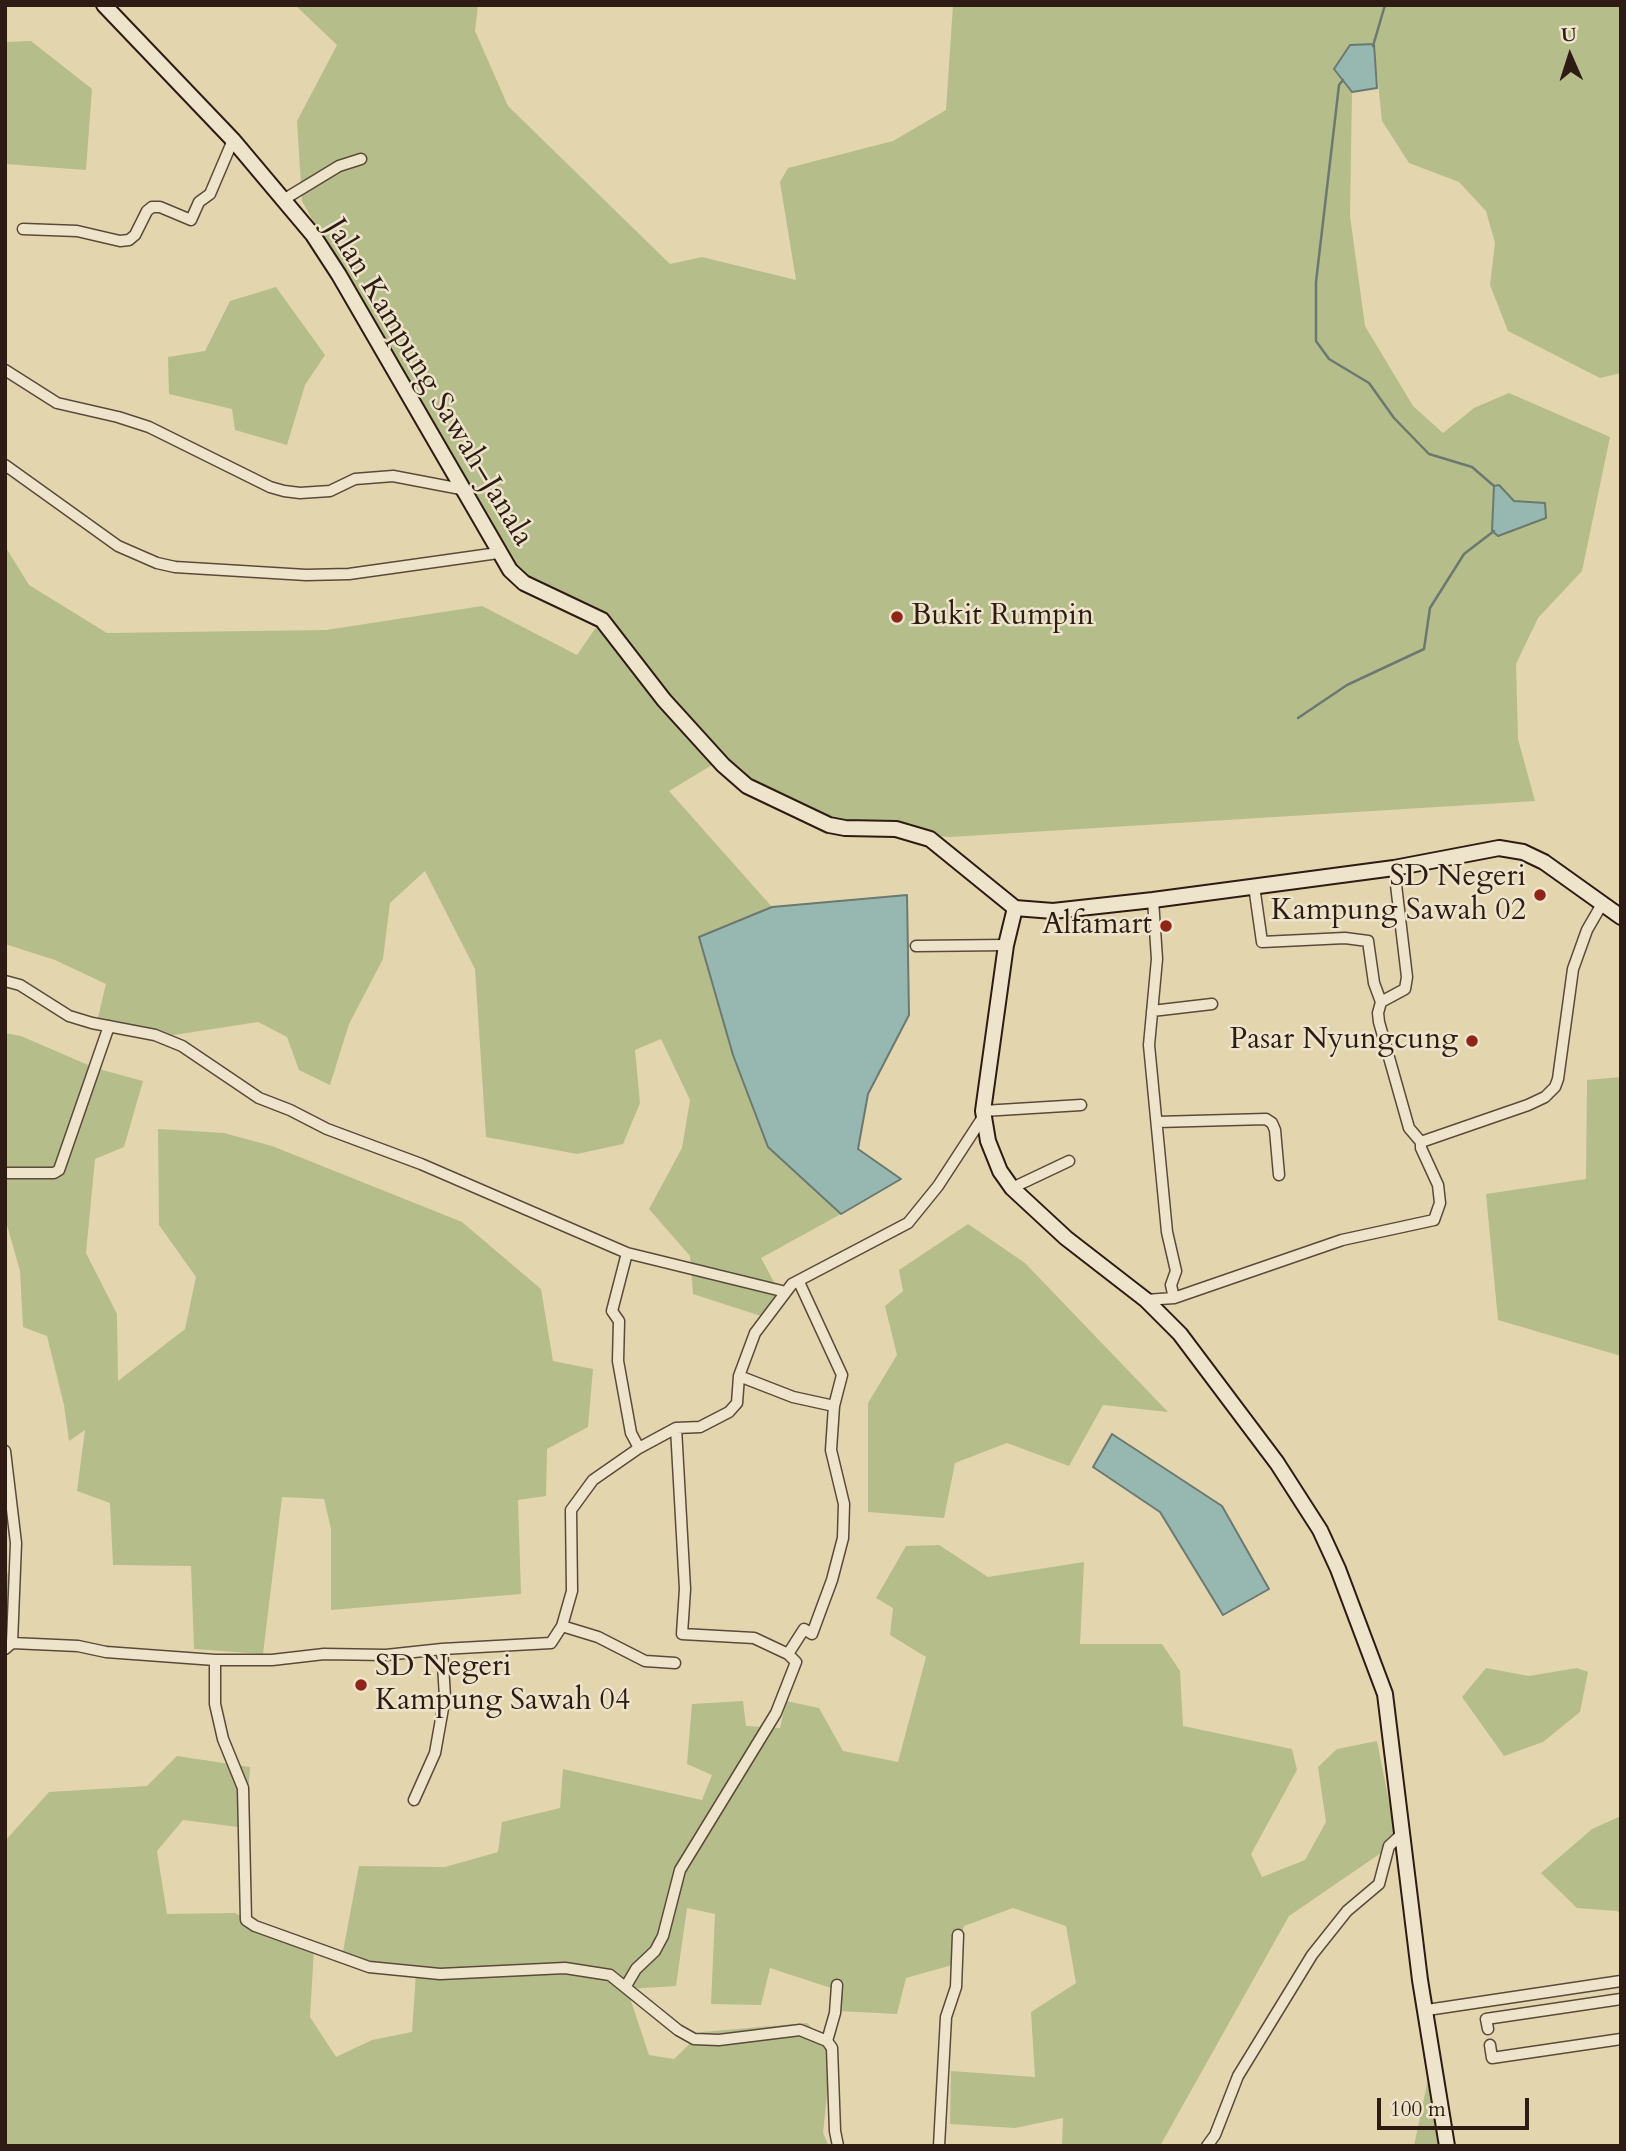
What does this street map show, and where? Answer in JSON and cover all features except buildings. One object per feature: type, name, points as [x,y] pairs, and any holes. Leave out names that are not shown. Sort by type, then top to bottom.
[{"type":"main road","name":"Jalan Kampung Sawah–Janala","points":[[104,5],[233,140],[313,235],[339,275],[510,570],[524,583],[602,620],[664,700],[723,765],[747,786],[829,825],[895,829],[930,839],[1015,908]]},
{"type":"main road","points":[[1447,2146],[1420,1980],[1385,1694],[1338,1569],[1320,1530],[1277,1464],[1188,1345],[1146,1300],[1066,1238],[1012,1188],[1000,1171],[988,1141],[983,1114],[1006,945],[1015,908],[1053,911],[1153,900],[1394,868],[1470,852],[1512,849],[1544,862],[1621,917]]},
{"type":"street","points":[[23,229],[77,231],[120,241],[129,240],[135,234],[152,207],[160,207],[191,220],[199,202],[210,194],[233,140]]},
{"type":"street","points":[[283,200],[339,166],[361,159]]},
{"type":"street","points":[[5,370],[57,403],[149,427],[270,487],[284,491],[330,491],[355,479],[393,476],[461,489]]},
{"type":"street","points":[[5,465],[118,546],[157,563],[175,567],[306,575],[349,574],[498,553]]},
{"type":"street","points":[[1381,1002],[1405,989],[1407,977],[1394,868]]},
{"type":"street","points":[[1146,1300],[1174,1298],[1342,1240],[1434,1220],[1440,1203],[1438,1185],[1421,1148],[1421,1142],[1409,1128],[1379,1022],[1381,1002],[1374,983],[1367,941],[1345,939],[1262,942],[1254,886]]},
{"type":"street","points":[[1153,900],[1157,959],[1149,1045],[1167,1232],[1175,1271],[1171,1285],[1174,1298]]},
{"type":"street","points":[[1421,1142],[1528,1105],[1545,1097],[1555,1087],[1573,969],[1587,930],[1602,904]]},
{"type":"street","points":[[916,946],[1006,945]]},
{"type":"street","points":[[5,981],[20,985],[69,1016],[155,1035],[182,1046],[258,1098],[290,1110],[327,1129],[421,1164],[627,1253],[786,1292]]},
{"type":"street","points":[[1152,1012],[1212,1004]]},
{"type":"street","points":[[5,1173],[54,1173],[59,1170],[109,1026]]},
{"type":"street","points":[[5,1451],[16,1543],[9,1646],[78,1646],[106,1652],[215,1660],[272,1660],[324,1654],[386,1655],[551,1643],[562,1626],[572,1591],[571,1510],[593,1480],[639,1448],[676,1428],[700,1427],[729,1412],[737,1403],[739,1376],[755,1333],[792,1284],[908,1223],[938,1186],[983,1114],[1081,1105]]},
{"type":"street","points":[[1157,1122],[1266,1119],[1272,1123],[1275,1130],[1279,1175]]},
{"type":"street","points":[[1012,1188],[1069,1161]]},
{"type":"street","points":[[627,1253],[612,1311],[619,1321],[618,1360],[631,1433],[639,1448]]},
{"type":"street","points":[[788,1654],[804,1629],[812,1634],[832,1580],[843,1538],[844,1504],[831,1450],[834,1406],[842,1375],[799,1282]]},
{"type":"street","points":[[739,1376],[793,1397],[834,1406]]},
{"type":"street","points":[[626,1986],[663,1936],[680,1870],[776,1713],[796,1662],[788,1654],[754,1638],[682,1634],[685,1589],[676,1428]]},
{"type":"street","points":[[562,1626],[598,1637],[645,1661],[675,1663]]},
{"type":"street","points":[[414,1800],[435,1753],[445,1697],[442,1649]]},
{"type":"street","points":[[215,1660],[215,1704],[223,1739],[243,1788],[246,1920],[255,1926],[369,1967],[440,1974],[565,1968],[610,1975],[678,2030],[694,2039],[719,2040],[800,2030],[827,2041],[832,2048],[838,2146]]},
{"type":"street","points":[[1207,2146],[1238,2076],[1312,1955],[1347,1910],[1379,1884],[1389,1846],[1402,1834]]},
{"type":"street","points":[[939,2146],[946,2017],[956,1987],[958,1935]]},
{"type":"street","points":[[1427,2010],[1621,1982]]},
{"type":"street","points":[[827,2041],[835,2013],[837,1985]]},
{"type":"street","points":[[1488,2029],[1486,2019],[1621,1999]]},
{"type":"street","points":[[1490,2045],[1492,2058],[1621,2039]]},
{"type":"green space","points":[[295,5],[478,5],[475,31],[508,106],[670,264],[702,257],[796,280],[780,182],[788,168],[893,141],[946,110],[953,5],[1621,5],[1621,373],[1600,378],[1508,331],[1490,285],[1495,243],[1486,211],[1459,182],[1409,163],[1382,121],[1374,44],[1334,69],[1352,92],[1350,216],[1365,326],[1413,406],[1443,433],[1474,408],[1509,393],[1610,437],[1582,571],[1538,618],[1516,664],[1518,739],[1535,801],[950,837],[859,829],[788,813],[712,765],[669,791],[772,907],[699,938],[733,1055],[768,1147],[841,1214],[761,1258],[781,1295],[764,1317],[693,1294],[690,1256],[649,1209],[682,1148],[690,1100],[661,1039],[635,1050],[640,1103],[623,1144],[577,1154],[486,1137],[475,969],[425,871],[390,903],[383,959],[349,1024],[330,1085],[299,1070],[287,1037],[258,1022],[161,1037],[95,1030],[106,984],[55,960],[5,944],[5,546],[29,585],[107,633],[326,630],[482,606],[577,655],[601,620],[542,591],[503,562],[302,201],[297,121],[337,45]]},
{"type":"green space","points":[[31,41],[92,89],[86,170],[5,164],[5,42]]},
{"type":"green space","points":[[276,287],[325,355],[305,385],[287,445],[235,430],[232,409],[169,394],[168,357],[205,351],[230,301]]},
{"type":"green space","points":[[5,1033],[21,1036],[95,1068],[143,1081],[124,1147],[95,1159],[86,1253],[117,1314],[118,1381],[185,1329],[196,1277],[159,1225],[158,1129],[224,1133],[272,1146],[462,1222],[541,1289],[553,1361],[593,1369],[588,1427],[547,1449],[546,1496],[518,1500],[521,1594],[331,1610],[331,1529],[324,1499],[282,1497],[263,1654],[194,1649],[191,1566],[113,1565],[110,1503],[77,1491],[85,1430],[69,1441],[64,1405],[47,1336],[23,1327],[20,1271],[5,1218]]},
{"type":"green space","points":[[1621,1077],[1621,1356],[1498,1320],[1486,1194],[1586,1179],[1587,1080]]},
{"type":"green space","points":[[968,1224],[1025,1263],[1168,1412],[1103,1405],[1069,1466],[1007,1443],[955,1463],[944,1518],[868,1512],[868,1403],[897,1355],[885,1306],[903,1291],[899,1270]]},
{"type":"green space","points":[[939,1545],[988,1577],[1084,1562],[1080,1644],[1162,1644],[1180,1671],[1183,1726],[1292,1749],[1297,1770],[1251,1854],[1262,1877],[1305,1860],[1326,1822],[1318,1767],[1337,1749],[1377,1741],[1397,1842],[1289,1916],[1160,2146],[1062,2146],[1063,2118],[1015,2128],[950,2124],[951,2071],[1035,2077],[1031,2012],[1076,1983],[1066,1926],[1013,1908],[964,1926],[952,1965],[906,1978],[897,2014],[838,2011],[834,1989],[770,1968],[761,2005],[711,2004],[715,1914],[687,1908],[676,1986],[627,1989],[649,2055],[674,2059],[702,2032],[807,2023],[832,2047],[823,2133],[829,2146],[5,2146],[5,1841],[49,1792],[147,1786],[177,1756],[250,1767],[246,1828],[183,1820],[157,1851],[167,1914],[235,1913],[314,1949],[310,2017],[336,2057],[372,2040],[412,2032],[416,1972],[342,1957],[359,1866],[445,1867],[498,1852],[502,1822],[560,1808],[563,1769],[702,1800],[712,1775],[687,1764],[692,1704],[743,1701],[746,1726],[780,1728],[786,1701],[819,1708],[843,1751],[898,1762],[926,1657],[890,1635],[893,1608],[876,1598],[906,1546]]},
{"type":"green space","points":[[5,1570],[15,1581],[12,1638],[5,1645]]},
{"type":"green space","points":[[1486,1668],[1529,1676],[1577,1668],[1588,1672],[1580,1712],[1543,1742],[1504,1756],[1462,1697]]},
{"type":"green space","points":[[1621,1816],[1621,1915],[1617,1911],[1577,1908],[1541,1873],[1592,1829]]},
{"type":"green space","points":[[1433,2056],[1447,2146],[1414,2146]]},
{"type":"water","points":[[1374,44],[1377,88],[1352,92],[1334,69],[1350,45]]},
{"type":"water","points":[[1499,485],[1514,501],[1545,503],[1546,518],[1498,536],[1492,531],[1494,486]]},
{"type":"water","points":[[907,895],[909,1015],[868,1094],[858,1149],[901,1179],[841,1214],[768,1147],[733,1055],[699,937],[772,907]]},
{"type":"water","points":[[1112,1434],[1222,1506],[1269,1589],[1223,1615],[1160,1512],[1093,1467]]},
{"type":"waterway","points":[[1373,46],[1385,5]]},
{"type":"waterway","points":[[1343,80],[1339,85],[1316,282],[1316,341],[1329,359],[1369,383],[1394,418],[1429,454],[1472,467],[1494,486]]},
{"type":"waterway","points":[[1298,718],[1347,685],[1424,649],[1430,608],[1464,554],[1494,531]]},
{"type":"place","name":"Bukit Rumpin","points":[[897,617]]},
{"type":"place","name":"SD Negeri Kampung Sawah 02","points":[[1540,895]]},
{"type":"place","name":"Alfamart","points":[[1166,926]]},
{"type":"place","name":"Pasar Nyungcung","points":[[1472,1041]]},
{"type":"place","name":"SD Negeri Kampung Sawah 04","points":[[361,1685]]}]
